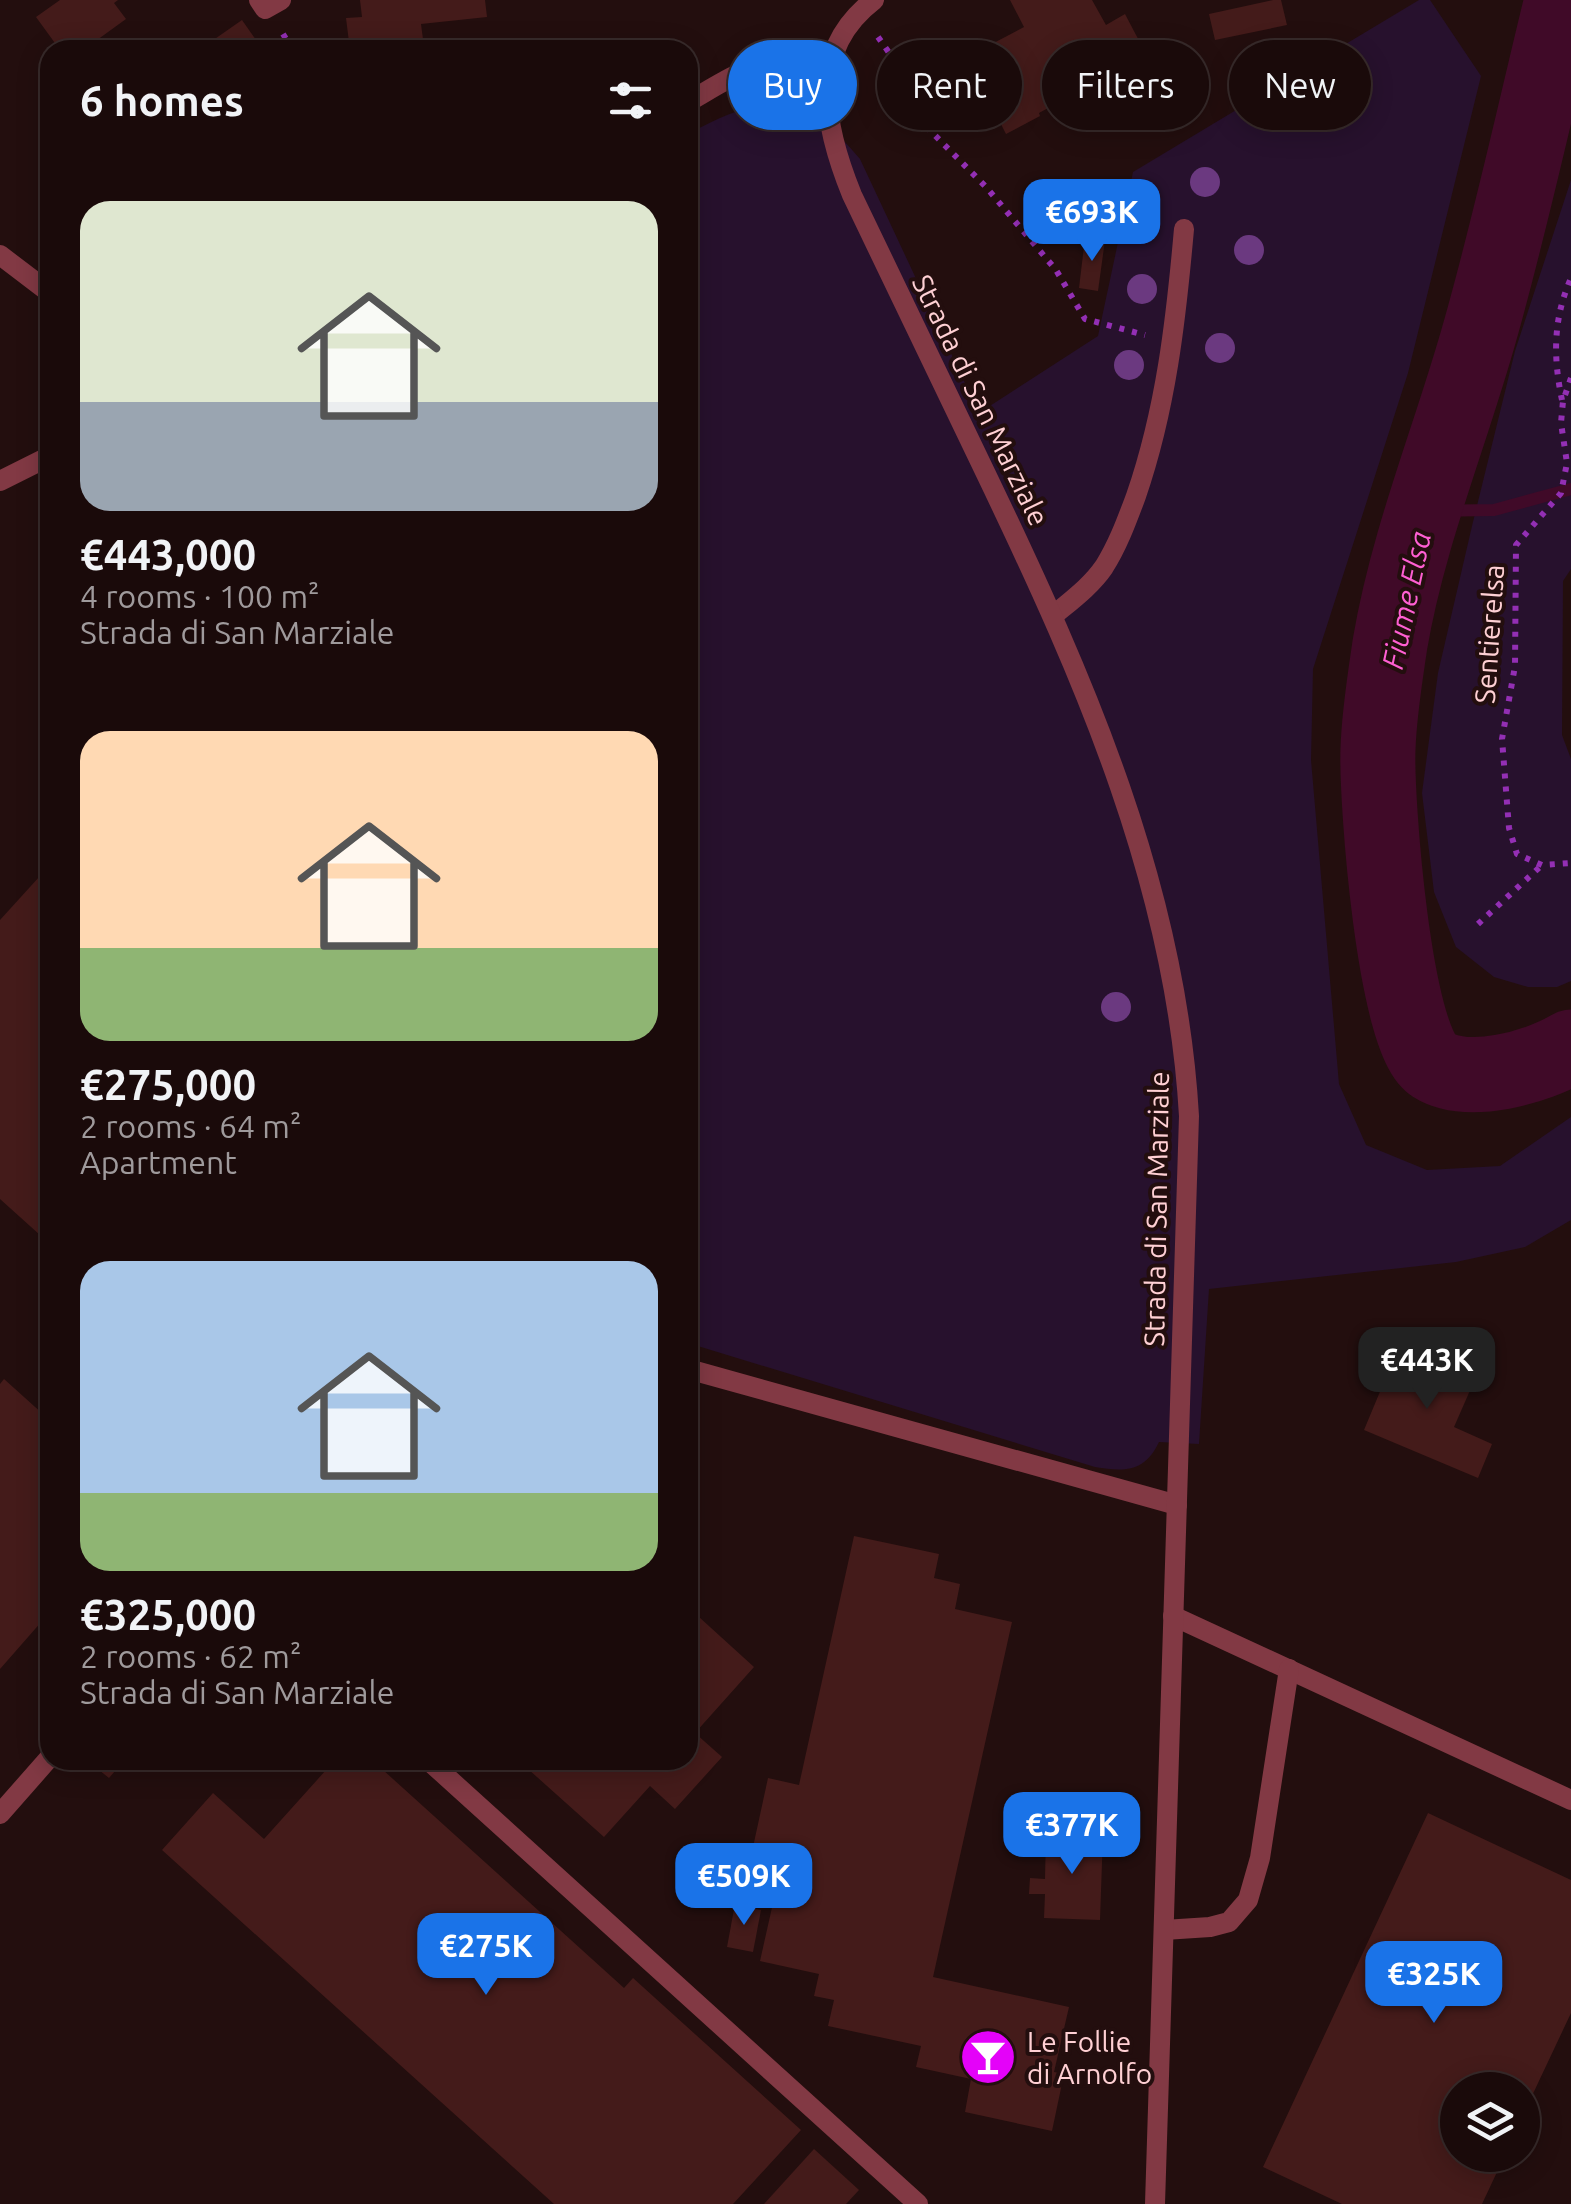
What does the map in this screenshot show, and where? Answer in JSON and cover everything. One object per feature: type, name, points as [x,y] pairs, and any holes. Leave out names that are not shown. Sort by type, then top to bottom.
[{"type":"street","points":[[260,0],[264,9],[281,0]]},
{"type":"street","name":"Strada di San Marziale","points":[[839,40],[844,28],[867,6]]},
{"type":"street","points":[[698,97],[728,81]]},
{"type":"street","name":"Strada di San Marziale","points":[[832,130],[844,174],[1054,615],[1135,828],[1160,916],[1180,1020],[1189,1116],[1155,2204]]},
{"type":"street","points":[[1054,615],[1086,589],[1103,568],[1128,517],[1152,448],[1172,342],[1184,230]]},
{"type":"street","points":[[0,255],[40,285]]},
{"type":"street","points":[[0,482],[40,461]]},
{"type":"street","points":[[698,1372],[1177,1506]]},
{"type":"street","points":[[1174,1616],[1571,1800]]},
{"type":"street","points":[[1164,1930],[1220,1926],[1236,1917],[1248,1900],[1256,1876],[1289,1669]]},
{"type":"street","points":[[0,1814],[40,1768]]},
{"type":"street","points":[[439,1770],[918,2204]]},
{"type":"path","points":[[867,6],[890,54],[906,108],[986,187],[1045,256],[1084,319],[1172,342]]},
{"type":"path","points":[[1563,401],[1555,366],[1556,328],[1571,278]]},
{"type":"path","name":"Sentierelsa","points":[[1542,865],[1517,854],[1509,828],[1502,739],[1515,666],[1516,545],[1561,493],[1567,463],[1561,423],[1571,378]]},
{"type":"path","points":[[1478,924],[1542,865],[1571,863]]},
{"type":"shaded area","points":[[1419,0],[1430,0],[1481,76],[1408,373],[1313,669],[1311,760],[1339,1084],[1366,1145],[1427,1170],[1500,1166],[1571,1117],[1571,1220],[1525,1247],[1456,1262],[1209,1289],[1199,1444],[1159,1442],[1141,1464],[1125,1469],[1095,1467],[698,1346],[698,129],[728,115],[728,130],[832,130],[839,136],[860,159],[979,413],[1098,336],[1133,172],[1209,130],[1229,114],[1229,130],[1371,130],[1371,40],[1352,40]]},
{"type":"shaded area","points":[[1571,180],[1571,569],[1563,581],[1562,735],[1571,759],[1571,981],[1557,987],[1528,987],[1494,977],[1456,947],[1434,892],[1422,793],[1438,673],[1472,526],[1515,351]]},
{"type":"building","points":[[60,0],[118,0],[114,3],[126,19],[97,40],[53,40],[36,17]]},
{"type":"building","points":[[360,0],[485,0],[487,17],[421,24],[423,40],[349,40],[346,18],[362,17]]},
{"type":"building","points":[[1010,0],[1092,0],[1106,25],[1125,14],[1139,40],[1042,40],[1042,111],[1022,126],[1022,40],[999,40],[1024,27]]},
{"type":"building","points":[[1281,0],[1287,25],[1215,40],[1209,14]]},
{"type":"building","points":[[242,20],[256,40],[213,40]]},
{"type":"building","points":[[1085,238],[1105,240],[1098,291],[1079,288]]},
{"type":"building","points":[[40,876],[40,1235],[0,1199],[0,920]]},
{"type":"building","points":[[1399,1346],[1475,1379],[1454,1427],[1492,1444],[1478,1478],[1364,1430]]},
{"type":"building","points":[[4,1379],[40,1411],[40,1623],[0,1669],[0,1384]]},
{"type":"building","points":[[854,1536],[939,1554],[934,1578],[960,1584],[955,1609],[1012,1622],[933,1977],[1069,2007],[1054,2072],[1064,2074],[1052,2131],[965,2112],[971,2079],[916,2067],[921,2046],[828,2026],[834,2000],[814,1996],[819,1974],[760,1961],[784,1854],[753,1847],[768,1778],[799,1785]]},
{"type":"building","points":[[698,1616],[754,1667],[698,1730]]},
{"type":"building","points":[[698,1736],[722,1757],[675,1809],[650,1786],[604,1837],[529,1770],[698,1770]]},
{"type":"building","points":[[99,1770],[116,1770],[109,1778]]},
{"type":"building","points":[[326,1770],[383,1770],[624,1988],[633,1978],[801,2130],[733,2204],[554,2204],[162,1850],[213,1793],[264,1839]]},
{"type":"building","points":[[1428,1813],[1571,1880],[1571,2013],[1540,2079],[1540,2072],[1440,2072],[1440,2172],[1497,2172],[1482,2204],[1342,2204],[1263,2167]]},
{"type":"building","points":[[1046,1833],[1103,1834],[1100,1920],[1044,1918],[1045,1894],[1029,1894],[1030,1878],[1045,1879]]},
{"type":"building","points":[[735,1904],[761,1910],[753,1952],[727,1947]]},
{"type":"building","points":[[814,2149],[859,2190],[846,2204],[764,2204]]},
{"type":"waterway","name":"Fiume Elsa","points":[[1562,0],[1491,290],[1398,604],[1381,709],[1378,776],[1390,917],[1408,1013],[1419,1047],[1433,1065],[1465,1074],[1503,1072],[1571,1047]]},
{"type":"waterway","points":[[1424,511],[1494,510],[1571,489]]},
{"type":"place","name":"Le Follie di Arnolfo","points":[[988,2057]]}]
